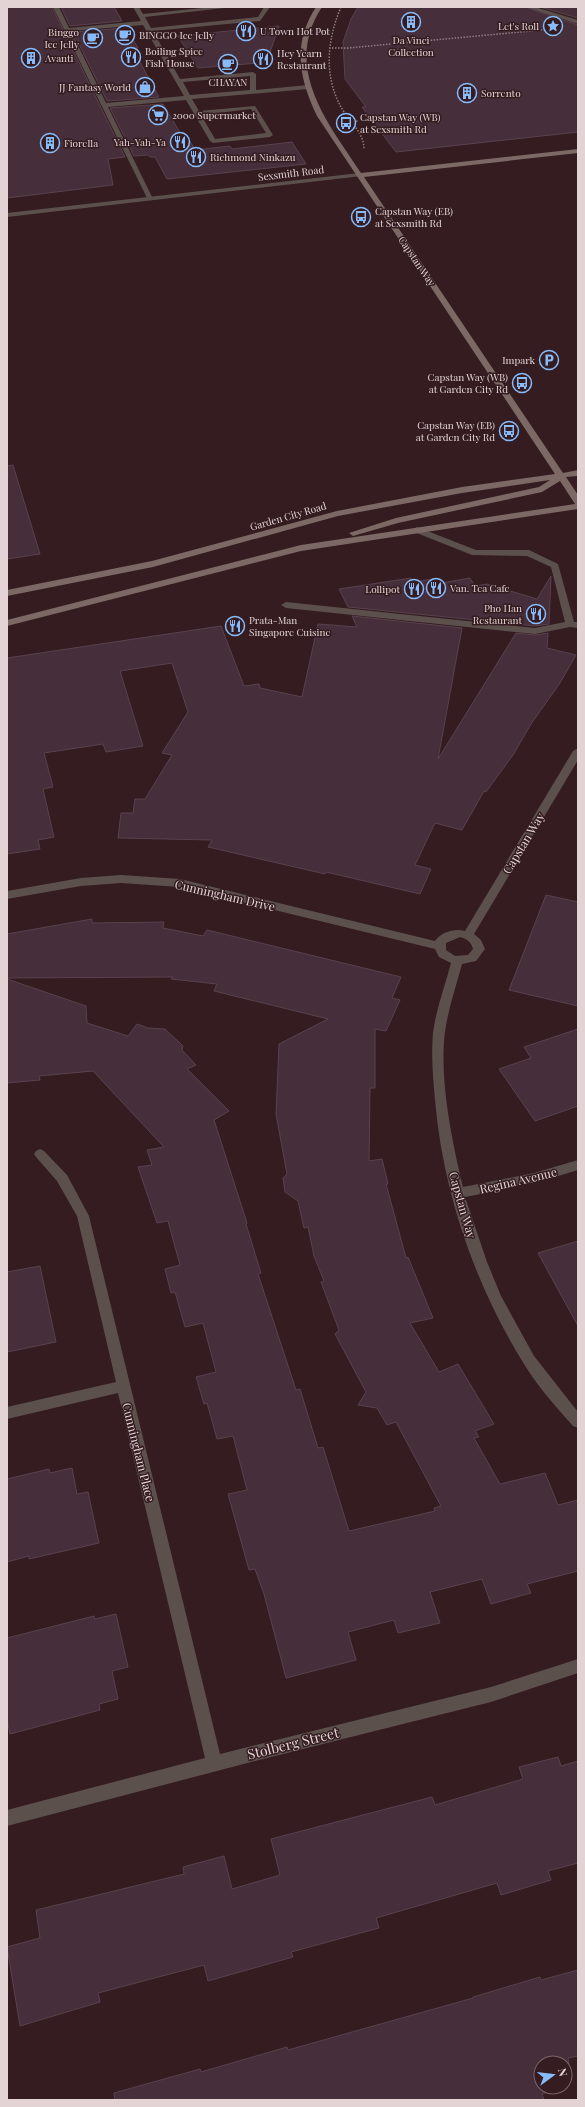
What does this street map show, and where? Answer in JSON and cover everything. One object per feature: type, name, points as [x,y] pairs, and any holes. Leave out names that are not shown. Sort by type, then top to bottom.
[{"type":"street","points":[[56,7],[150,199]]},
{"type":"street","points":[[136,7],[213,141],[270,135],[253,107],[197,113]]},
{"type":"street","points":[[140,16],[230,7]]},
{"type":"street","points":[[148,30],[260,19],[267,7]]},
{"type":"street","name":"Capstan Way","points":[[319,7],[308,27],[304,47],[308,86],[320,116],[578,502]]},
{"type":"street","points":[[529,7],[578,22]]},
{"type":"street","points":[[67,30],[144,23]]},
{"type":"street","points":[[178,81],[253,74],[254,91]]},
{"type":"street","points":[[104,105],[308,86]]},
{"type":"street","name":"Sexsmith Road","points":[[7,215],[578,151]]},
{"type":"street","name":"Garden City Road","points":[[7,593],[153,564],[337,514],[462,490],[578,473]]},
{"type":"street","points":[[7,623],[88,604],[396,521],[542,489],[561,476]]},
{"type":"street","points":[[300,548],[578,506]]},
{"type":"street","points":[[286,605],[535,631],[574,624],[555,566],[529,553],[475,553],[418,530]]},
{"type":"street","name":"Capstan Way","points":[[468,935],[578,751]]},
{"type":"street","name":"Cunningham Drive","points":[[7,896],[81,882],[120,879],[180,883],[439,946]]},
{"type":"street","points":[[452,934],[468,935],[474,938],[479,949],[472,958],[457,961],[444,956],[440,951],[439,946],[446,936],[452,934]]},
{"type":"street","name":"Capstan Way","points":[[457,961],[439,1034],[439,1066],[441,1109],[458,1193],[476,1250],[499,1306],[530,1361],[578,1422]]},
{"type":"street","name":"Cunningham Place","points":[[40,1154],[62,1178],[84,1216],[123,1386],[214,1762]]},
{"type":"street","name":"Regina Avenue","points":[[458,1193],[505,1186],[553,1174],[578,1165]]},
{"type":"street","points":[[7,1413],[123,1386]]},
{"type":"street","name":"Stolberg Street","points":[[7,1818],[214,1762],[545,1680],[578,1666]]},
{"type":"path","points":[[341,7],[332,29],[329,48],[328,61],[331,80],[342,109],[365,142],[364,149],[350,162]]},
{"type":"path","points":[[329,48],[348,48],[548,29]]},
{"type":"path","points":[[346,123],[358,121]]},
{"type":"building","points":[[7,7],[52,7],[125,157],[108,159],[113,185],[7,198]]},
{"type":"building","points":[[61,7],[114,7],[122,21],[70,26]]},
{"type":"building","name":"Sorrento","points":[[358,7],[525,7],[578,25],[578,132],[396,152],[362,107],[366,107],[345,79],[343,42],[351,19]]},
{"type":"building","points":[[540,7],[578,7],[578,18]]},
{"type":"building","points":[[279,26],[267,61],[259,63],[198,68],[178,36]]},
{"type":"building","points":[[126,28],[138,48],[133,49],[159,97],[107,101],[73,32]]},
{"type":"building","points":[[163,104],[182,136],[187,136],[195,150],[230,146],[232,149],[292,142],[306,164],[167,179],[155,157],[150,157],[148,155],[134,156],[110,108]]},
{"type":"building","points":[[13,465],[40,554],[7,559],[7,466]]},
{"type":"building","points":[[551,576],[549,624],[535,626],[348,607],[339,589],[411,578],[414,582],[433,579],[436,584],[470,578],[475,586],[487,584],[537,599]]},
{"type":"building","points":[[352,616],[462,628],[438,759],[516,633],[535,635],[548,633],[547,648],[576,655],[560,683],[531,724],[513,755],[486,792],[484,791],[462,830],[435,823],[415,865],[431,869],[420,894],[208,847],[212,840],[118,838],[121,813],[133,813],[135,799],[145,799],[172,755],[162,753],[188,712],[172,663],[120,671],[143,746],[106,752],[103,744],[44,753],[53,787],[43,789],[54,837],[38,840],[40,849],[7,854],[7,658],[221,626],[244,686],[259,684],[260,688],[302,697],[318,624],[357,627]]},
{"type":"building","points":[[546,895],[578,902],[578,1006],[509,990]]},
{"type":"building","points":[[92,919],[92,923],[164,922],[163,928],[203,936],[207,930],[401,977],[392,998],[400,1000],[386,1031],[375,1029],[375,1088],[370,1088],[369,1161],[382,1159],[388,1184],[386,1184],[406,1258],[408,1257],[433,1318],[410,1323],[439,1372],[458,1364],[494,1424],[475,1431],[479,1437],[474,1438],[500,1484],[545,1473],[558,1505],[578,1500],[578,1571],[527,1584],[531,1593],[491,1604],[482,1579],[430,1592],[440,1623],[398,1633],[394,1620],[348,1632],[356,1660],[286,1678],[264,1594],[255,1569],[249,1570],[228,1494],[247,1490],[233,1436],[217,1439],[207,1403],[204,1404],[196,1377],[216,1372],[203,1323],[185,1327],[175,1292],[171,1293],[165,1269],[180,1265],[168,1221],[157,1223],[138,1167],[152,1165],[147,1150],[164,1147],[93,1071],[39,1076],[40,1080],[7,1083],[7,979],[86,1006],[87,1023],[128,1036],[137,1024],[148,1028],[165,1029],[183,1046],[182,1050],[196,1065],[187,1069],[229,1111],[214,1120],[247,1223],[246,1224],[261,1273],[258,1274],[296,1390],[300,1389],[318,1448],[323,1447],[349,1531],[435,1511],[434,1508],[441,1506],[396,1422],[387,1425],[377,1408],[358,1405],[366,1392],[335,1334],[339,1330],[321,1282],[324,1281],[314,1256],[308,1227],[304,1228],[298,1201],[285,1192],[283,1178],[287,1174],[276,1114],[279,1044],[328,1019],[214,991],[217,984],[171,979],[173,977],[7,978],[7,934]]},
{"type":"building","points":[[578,1029],[578,1106],[535,1121],[499,1069],[531,1058],[524,1047]]},
{"type":"building","points":[[578,1241],[578,1326],[538,1253]]},
{"type":"building","points":[[40,1266],[56,1342],[7,1352],[7,1272]]},
{"type":"building","points":[[72,1468],[77,1494],[88,1492],[99,1543],[29,1559],[29,1556],[7,1562],[7,1479],[49,1469],[50,1473]]},
{"type":"building","points":[[116,1614],[128,1667],[112,1671],[118,1699],[99,1704],[100,1710],[10,1734],[7,1718],[7,1638],[94,1616],[95,1619]]},
{"type":"building","points":[[558,1757],[561,1766],[578,1761],[578,1863],[548,1871],[551,1880],[501,1895],[497,1883],[376,1918],[379,1928],[291,1952],[293,1957],[208,1981],[204,1965],[98,1993],[100,2002],[20,2026],[7,1947],[40,1938],[36,1910],[184,1874],[183,1867],[224,1856],[232,1889],[280,1875],[271,1839],[432,1797],[435,1805],[523,1779],[519,1767]]},
{"type":"building","points":[[578,1970],[578,2056],[533,2055],[533,2095],[542,2095],[544,2100],[115,2100],[114,2093],[200,2069],[201,2072],[287,2047],[288,2050],[473,1998],[540,1977],[541,1980]]},
{"type":"place","name":"Da Vinci Collection","points":[[411,22]]},
{"type":"place","name":"Let's Roll","points":[[553,26]]},
{"type":"place","name":"U Town Hot Pot","points":[[246,31]]},
{"type":"place","name":"BINGGO Ice Jelly","points":[[125,35]]},
{"type":"place","name":"Binggo Ice Jelly","points":[[93,38]]},
{"type":"place","name":"Boiling Spice Fish House","points":[[131,57]]},
{"type":"place","name":"Avanti","points":[[31,58]]},
{"type":"place","name":"Hey Yearn Restaurant","points":[[263,59]]},
{"type":"place","name":"CHAYAN","points":[[228,64]]},
{"type":"place","name":"JJ Fantasy World","points":[[145,87]]},
{"type":"place","name":"Sorrento","points":[[467,93]]},
{"type":"place","name":"2000 Supermarket","points":[[158,115]]},
{"type":"place","name":"Capstan Way (WB) at Sexsmith Rd","points":[[346,123]]},
{"type":"place","name":"Yah-Yah-Ya","points":[[180,142]]},
{"type":"place","name":"Fiorella","points":[[50,143]]},
{"type":"place","name":"Richmond Ninkazu","points":[[196,157]]},
{"type":"place","name":"Capstan Way (EB) at Sexsmith Rd","points":[[361,217]]},
{"type":"place","name":"Impark","points":[[549,360]]},
{"type":"place","name":"Capstan Way (WB) at Garden City Rd","points":[[522,383]]},
{"type":"place","name":"Capstan Way (EB) at Garden City Rd","points":[[509,431]]},
{"type":"place","name":"Van. Tea Cafe","points":[[436,588]]},
{"type":"place","name":"Lollipot","points":[[414,589]]},
{"type":"place","name":"Pho Han Restaurant","points":[[536,614]]},
{"type":"place","name":"Prata-Man Singapore Cuisine","points":[[235,626]]}]
